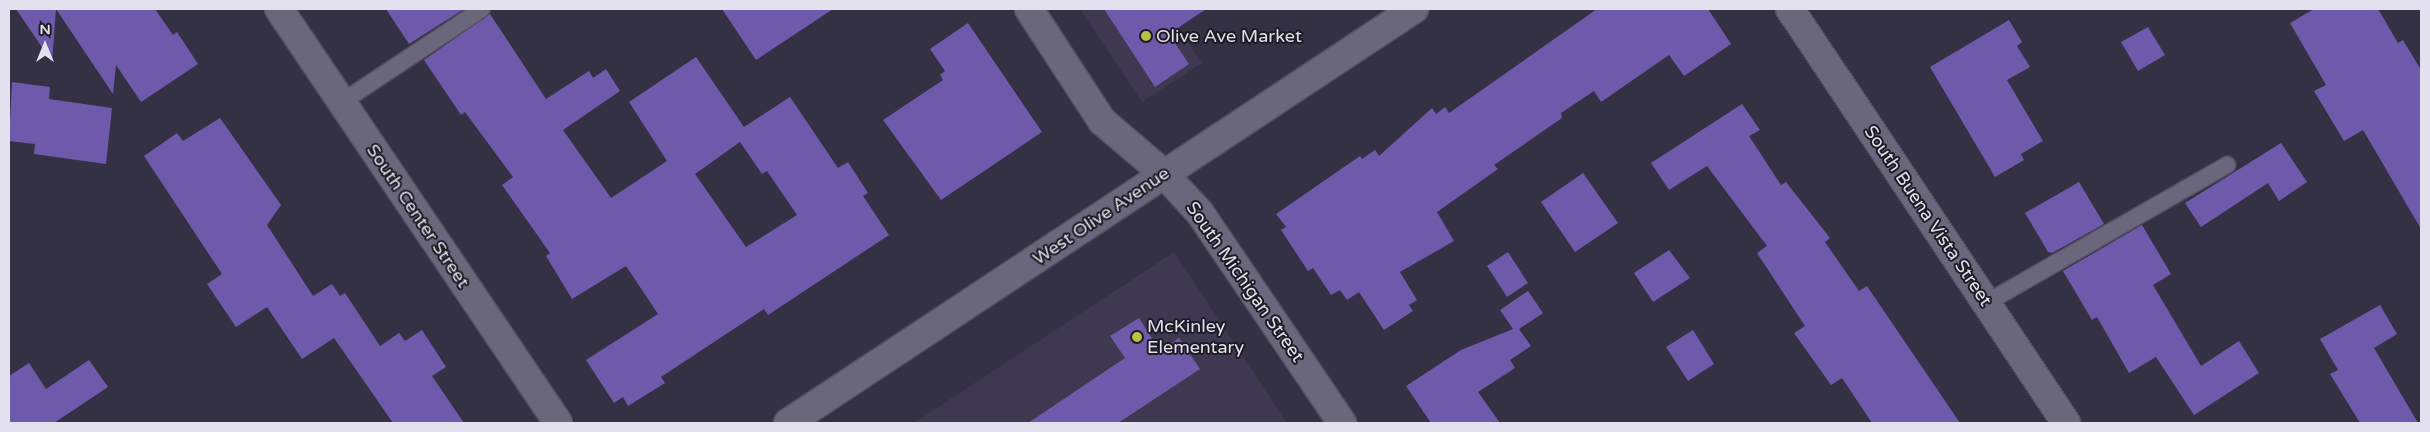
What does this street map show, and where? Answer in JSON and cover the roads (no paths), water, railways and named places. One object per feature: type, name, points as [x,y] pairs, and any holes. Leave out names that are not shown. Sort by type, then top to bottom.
[{"type":"street","name":"South Center Street","points":[[279,9],[558,423]]},
{"type":"street","name":"South Michigan Street","points":[[1029,9],[1102,121],[1163,173],[1200,212],[1342,423]]},
{"type":"street","name":"West Olive Avenue","points":[[788,423],[1163,173],[1414,9]]},
{"type":"street","name":"South Buena Vista Street","points":[[1790,9],[2066,423]]},
{"type":"lane","points":[[342,102],[482,9]]},
{"type":"lane","points":[[1986,303],[2226,165]]},
{"type":"place","name":"Olive Ave Market","points":[[1146,36]]},
{"type":"place","name":"McKinley Elementary","points":[[1137,337]]}]
